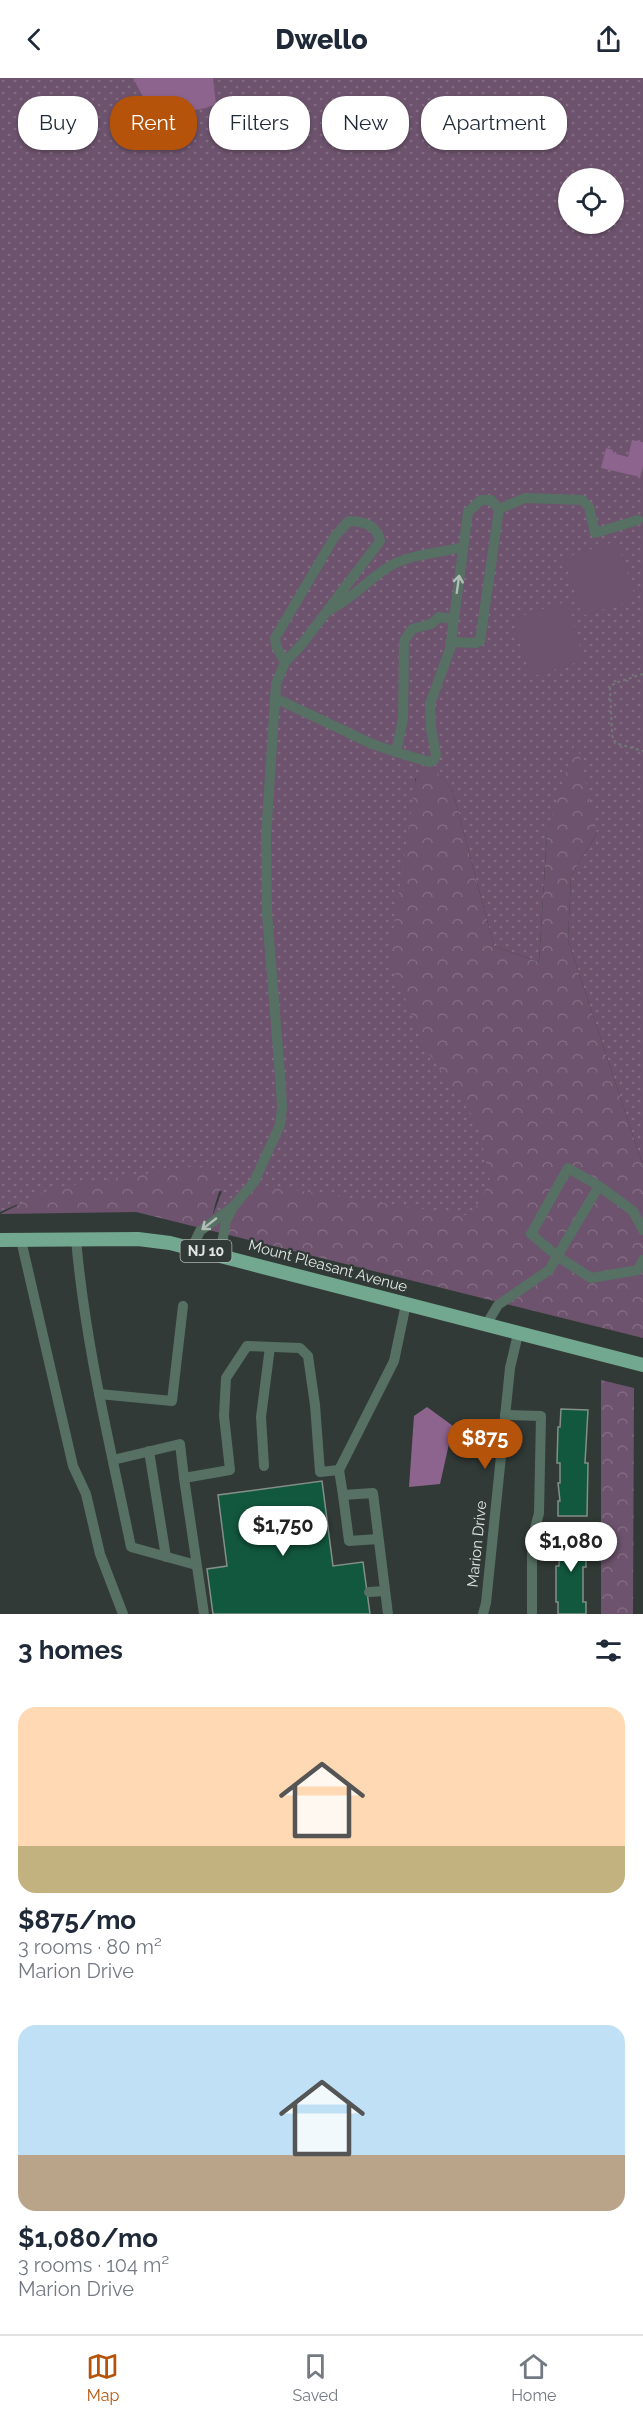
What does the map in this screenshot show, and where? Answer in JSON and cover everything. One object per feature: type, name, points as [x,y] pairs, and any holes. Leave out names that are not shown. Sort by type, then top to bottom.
[{"type":"main road","name":"Mount Pleasant Avenue","points":[[0,1240],[138,1239],[192,1248],[643,1365]]},
{"type":"street","points":[[500,509],[525,498],[582,500],[589,507],[595,533],[638,520]]},
{"type":"street","points":[[275,698],[372,744],[429,762],[434,760],[436,755],[431,729],[430,704],[450,642],[468,512],[481,500],[491,500],[500,509]]},
{"type":"street","points":[[450,642],[476,643],[480,641],[500,509]]},
{"type":"street","points":[[219,1255],[226,1221],[233,1207],[254,1182],[259,1172],[280,1125],[282,1107],[267,914],[266,837],[276,684],[285,662],[380,541],[378,533],[367,524],[348,520],[341,526],[290,610],[275,638],[277,648],[285,662]]},
{"type":"street","points":[[326,612],[339,606],[397,562],[463,546]]},
{"type":"street","points":[[396,752],[403,718],[404,641],[412,628],[431,624],[439,617],[453,619]]},
{"type":"street","points":[[643,1230],[633,1211],[599,1186],[568,1168],[531,1234],[557,1256],[591,1278],[638,1270],[643,1260]]},
{"type":"street","points":[[486,1325],[498,1305],[549,1270],[599,1186]]},
{"type":"street","points":[[192,1248],[200,1231],[233,1207]]},
{"type":"street","points":[[76,1239],[80,1279],[99,1394],[131,1547],[196,1565]]},
{"type":"street","points":[[21,1240],[73,1466],[86,1494],[100,1554],[123,1614]]},
{"type":"street","points":[[378,1539],[349,1541],[339,1470],[394,1361],[406,1304]]},
{"type":"street","points":[[99,1394],[172,1401],[183,1306]]},
{"type":"street","name":"Marion Drive","points":[[483,1614],[510,1368],[518,1334]]},
{"type":"street","points":[[184,1478],[230,1470],[224,1416],[225,1378],[247,1346],[300,1348],[308,1356],[315,1405],[320,1472],[339,1470]]},
{"type":"street","points":[[264,1466],[261,1417],[270,1347]]},
{"type":"street","points":[[505,1415],[542,1416],[539,1513],[532,1540],[532,1614]]},
{"type":"street","points":[[113,1460],[180,1444],[204,1614]]},
{"type":"street","points":[[149,1451],[166,1557]]},
{"type":"street","points":[[342,1495],[373,1493],[388,1614]]},
{"type":"street","points":[[369,1592],[385,1591]]},
{"type":"path","points":[[643,674],[615,682],[610,687],[612,735],[615,743],[643,751]]},
{"type":"green space","points":[[0,78],[643,78],[643,1166],[568,940],[571,876],[597,833],[547,833],[539,962],[494,946],[452,789],[430,766],[415,779],[481,1136],[500,1157],[484,1221],[236,1198],[213,1215],[222,1191],[16,1205],[0,1212]]},
{"type":"green space","points":[[617,541],[636,599],[582,616],[564,558]]},
{"type":"green space","points":[[566,602],[584,660],[531,677],[512,619]]},
{"type":"green space","points":[[576,739],[597,833],[571,876],[568,940],[643,1166],[643,1338],[136,1212],[0,1214],[53,1188],[197,1166],[216,1175],[220,1180],[220,1190],[213,1215],[217,1214],[248,1183],[471,1216],[490,1181],[478,1124],[425,1048],[389,958],[416,778],[430,765],[452,789],[494,946],[539,962],[547,833]]},
{"type":"green space","points":[[601,1380],[634,1388],[633,1614],[601,1614]]},
{"type":"shaded area","points":[[133,78],[213,78],[215,96],[209,96],[209,107],[197,109],[197,96],[143,96]]},
{"type":"shaded area","points":[[632,440],[643,442],[643,467],[640,477],[601,468],[606,448],[613,450],[613,453],[628,457]]},
{"type":"shaded area","points":[[427,1407],[453,1426],[440,1484],[409,1487],[414,1416]]},
{"type":"building","points":[[561,1409],[588,1410],[585,1463],[588,1463],[587,1516],[558,1516],[560,1463],[557,1463],[558,1427],[560,1427]]},
{"type":"building","points":[[322,1481],[333,1566],[363,1562],[370,1614],[213,1614],[207,1569],[227,1566],[218,1495]]},
{"type":"building","points":[[559,1531],[586,1531],[583,1602],[586,1602],[586,1614],[558,1614],[556,1566],[559,1566]]}]
